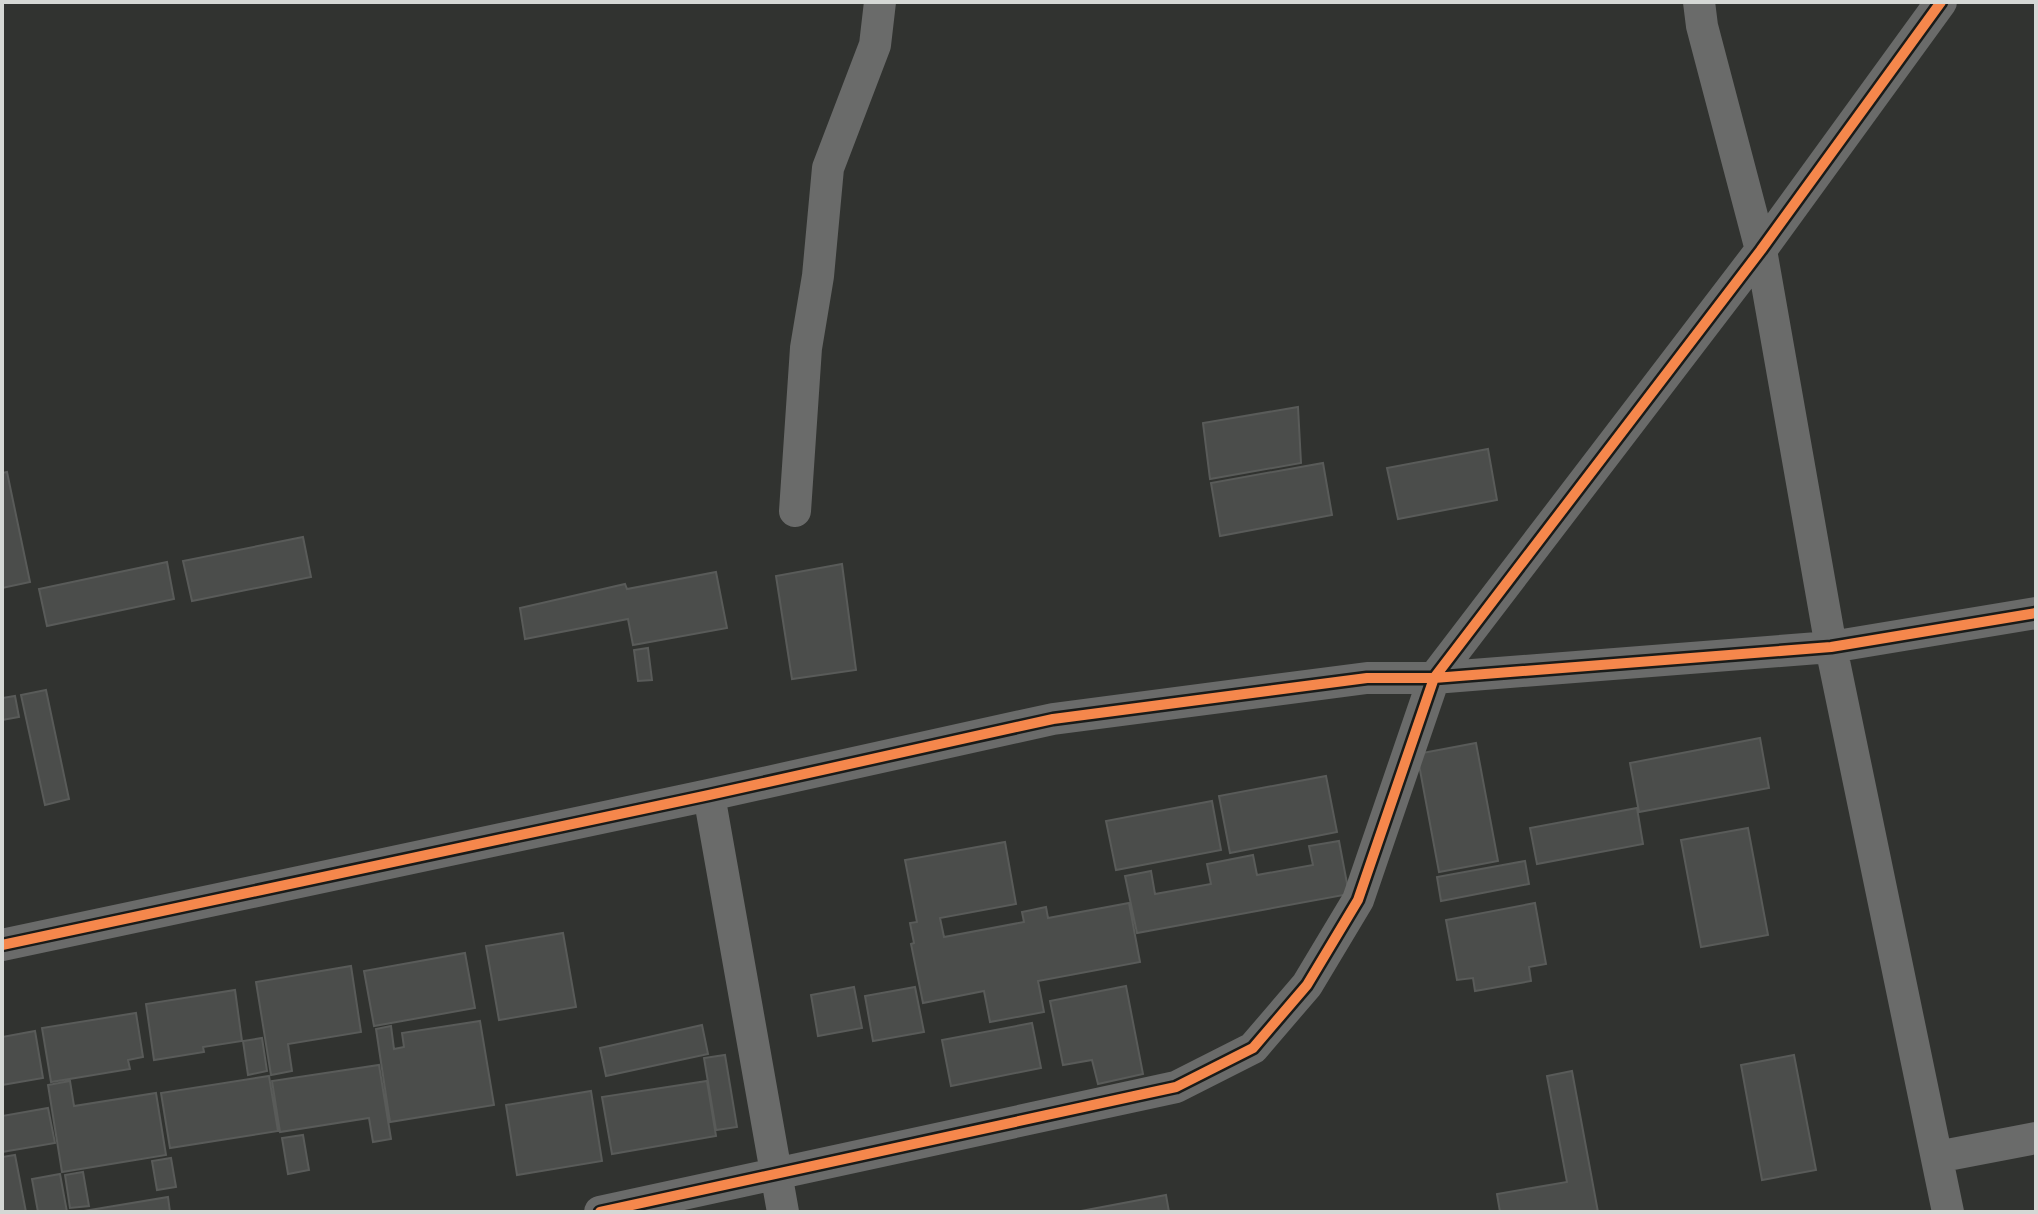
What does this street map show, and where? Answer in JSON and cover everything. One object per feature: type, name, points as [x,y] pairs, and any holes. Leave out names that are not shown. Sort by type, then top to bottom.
[{"type":"street","points":[[795,511],[806,348],[818,276],[828,168],[875,45],[880,2]]},
{"type":"street","points":[[600,1212],[1176,1087],[1253,1048],[1307,985],[1358,900],[1434,678],[1761,250],[1941,2]]},
{"type":"street","points":[[1701,14],[1761,250],[1831,647],[1948,1212]]},
{"type":"street","points":[[2,945],[1053,719],[1367,678],[1434,678],[1831,647],[2036,613]]},
{"type":"street","points":[[709,795],[783,1212]]},
{"type":"street","points":[[1937,1157],[2036,1138]]},
{"type":"building","points":[[1298,407],[1301,463],[1210,479],[1203,423]]},
{"type":"building","points":[[1488,449],[1497,500],[1398,519],[1387,468]]},
{"type":"building","points":[[1323,463],[1332,515],[1220,536],[1211,483]]},
{"type":"building","points":[[7,472],[30,582],[2,588],[2,473]]},
{"type":"building","points":[[303,537],[311,577],[192,601],[183,561]]},
{"type":"building","points":[[167,562],[174,599],[47,626],[39,589]]},
{"type":"building","points":[[842,564],[856,670],[792,679],[776,576]]},
{"type":"building","points":[[716,572],[727,628],[633,645],[628,619],[525,639],[520,608],[625,584],[627,589]]},
{"type":"building","points":[[648,648],[652,680],[638,681],[634,650]]},
{"type":"building","points":[[46,690],[69,799],[45,805],[21,695]]},
{"type":"building","points":[[15,696],[19,717],[2,720],[2,698]]},
{"type":"building","points":[[1760,738],[1769,788],[1639,812],[1630,763]]},
{"type":"building","points":[[1476,743],[1498,861],[1439,872],[1417,754]]},
{"type":"building","points":[[1326,776],[1337,832],[1230,853],[1219,796]]},
{"type":"building","points":[[1212,801],[1221,850],[1116,870],[1106,821]]},
{"type":"building","points":[[1637,808],[1643,844],[1537,864],[1530,828]]},
{"type":"building","points":[[1748,828],[1768,935],[1701,947],[1681,840]]},
{"type":"building","points":[[1339,841],[1349,894],[1137,933],[1125,876],[1151,871],[1155,894],[1211,884],[1207,864],[1253,855],[1257,875],[1313,865],[1309,846]]},
{"type":"building","points":[[1005,842],[1016,904],[940,918],[944,937],[1024,922],[1022,912],[1046,907],[1048,918],[1129,903],[1140,962],[1038,981],[1044,1012],[990,1022],[984,991],[923,1003],[911,944],[914,943],[910,923],[917,922],[905,860]]},
{"type":"building","points":[[1525,861],[1529,884],[1441,901],[1437,877]]},
{"type":"building","points":[[1535,903],[1546,964],[1529,967],[1531,981],[1475,991],[1473,978],[1457,980],[1446,920]]},
{"type":"building","points":[[563,933],[576,1007],[499,1020],[486,946]]},
{"type":"building","points":[[465,953],[475,1008],[374,1026],[364,971]]},
{"type":"building","points":[[351,966],[361,1032],[288,1044],[292,1071],[271,1075],[256,982]]},
{"type":"building","points":[[1126,986],[1143,1074],[1098,1084],[1092,1060],[1063,1065],[1050,1001]]},
{"type":"building","points":[[854,987],[862,1028],[818,1036],[811,995]]},
{"type":"building","points":[[915,987],[924,1032],[873,1041],[865,996]]},
{"type":"building","points":[[235,990],[242,1041],[203,1047],[204,1052],[154,1060],[146,1004]]},
{"type":"building","points":[[136,1013],[143,1057],[128,1060],[130,1069],[51,1082],[42,1028]]},
{"type":"building","points":[[480,1021],[494,1105],[390,1122],[376,1029],[391,1026],[394,1049],[404,1047],[402,1033]]},
{"type":"building","points":[[1032,1023],[1041,1068],[951,1086],[942,1040]]},
{"type":"building","points":[[702,1025],[708,1054],[606,1076],[600,1048]]},
{"type":"building","points":[[35,1031],[43,1078],[2,1085],[2,1037]]},
{"type":"building","points":[[262,1038],[267,1071],[248,1075],[243,1041]]},
{"type":"building","points":[[725,1055],[737,1127],[716,1130],[704,1058]]},
{"type":"building","points":[[1794,1055],[1816,1170],[1762,1180],[1741,1065]]},
{"type":"building","points":[[379,1065],[391,1139],[373,1142],[369,1118],[280,1132],[272,1081]]},
{"type":"building","points":[[1572,1071],[1598,1212],[1500,1212],[1497,1194],[1567,1182],[1547,1076]]},
{"type":"building","points":[[269,1076],[278,1131],[170,1148],[161,1093]]},
{"type":"building","points":[[70,1081],[74,1106],[156,1093],[166,1155],[62,1172],[48,1085]]},
{"type":"building","points":[[707,1081],[716,1136],[612,1154],[602,1097]]},
{"type":"building","points":[[591,1091],[602,1161],[517,1175],[506,1105]]},
{"type":"building","points":[[48,1108],[55,1143],[2,1152],[2,1116]]},
{"type":"building","points":[[303,1135],[309,1170],[288,1174],[282,1138]]},
{"type":"building","points":[[15,1155],[26,1212],[2,1212],[2,1157]]},
{"type":"building","points":[[171,1158],[176,1187],[157,1190],[152,1161]]},
{"type":"building","points":[[83,1172],[89,1206],[70,1208],[65,1175]]},
{"type":"building","points":[[60,1174],[67,1212],[38,1212],[32,1179]]},
{"type":"building","points":[[1166,1195],[1169,1212],[1081,1211]]},
{"type":"building","points":[[168,1197],[170,1212],[78,1212]]},
{"type":"cycle path","points":[[600,1212],[1176,1087],[1253,1048],[1307,985],[1358,900],[1434,678],[1761,250],[1941,2]]},
{"type":"cycle path","points":[[2,945],[1053,719],[1367,678],[1434,678],[1831,647],[2036,613]]}]
